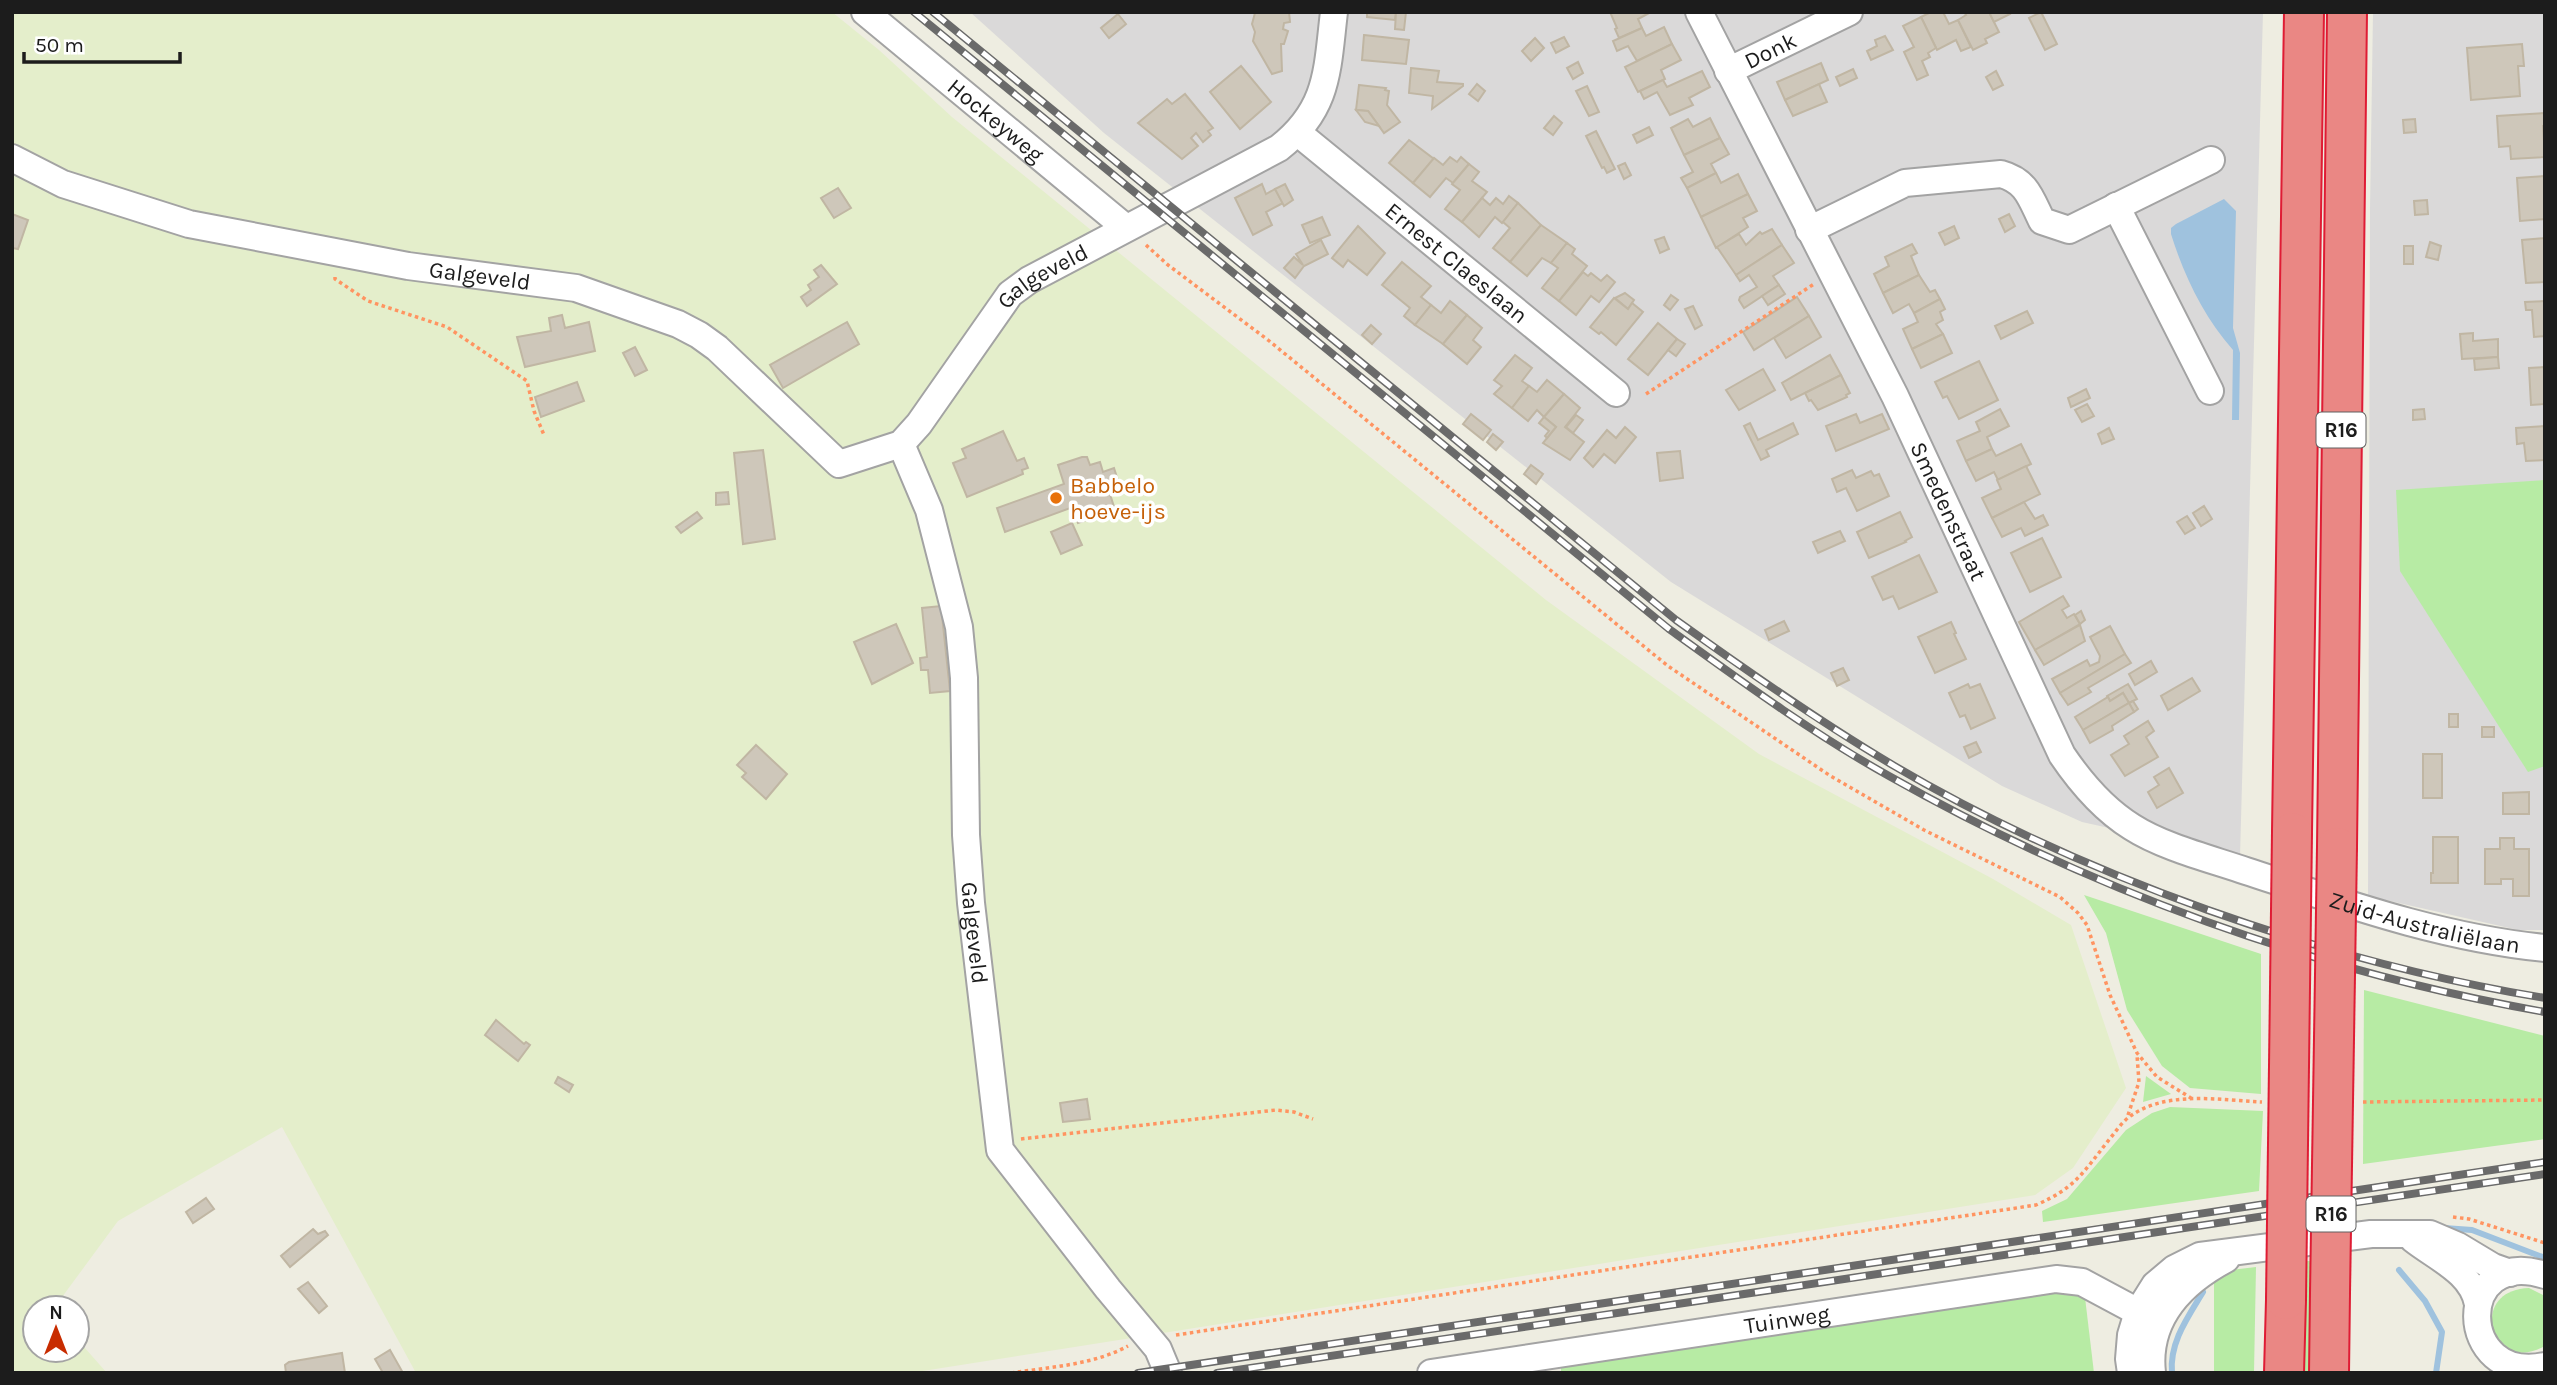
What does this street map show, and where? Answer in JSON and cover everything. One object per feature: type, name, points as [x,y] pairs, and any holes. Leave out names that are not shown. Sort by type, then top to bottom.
[{"type":"highway","name":"R16","points":[[2284,1373],[2304,12]]},
{"type":"highway","name":"R16","points":[[2329,1373],[2347,12]]},
{"type":"street","name":"Hockeyweg","points":[[865,12],[1126,228]]},
{"type":"street","points":[[1126,228],[1279,148],[1298,134],[1313,114],[1320,96],[1327,72],[1334,12]]},
{"type":"street","name":"Smedenstraat","points":[[1699,12],[1895,396],[2057,742],[2075,774],[2107,809],[2133,829],[2183,850],[2308,892]]},
{"type":"street","name":"Donk","points":[[1728,71],[1849,12]]},
{"type":"street","name":"Ernest Claeslaan","points":[[1298,134],[1616,393]]},
{"type":"street","name":"Galgeveld","points":[[12,158],[63,184],[189,224],[338,254],[435,270],[576,288],[608,298],[678,324],[699,335],[717,348],[839,464],[901,444],[919,424],[1010,294],[1029,280],[1126,228]]},
{"type":"street","points":[[1809,230],[1905,183],[2001,174],[2023,184],[2042,221],[2069,230],[2211,160]]},
{"type":"street","points":[[2116,206],[2210,391]]},
{"type":"street","name":"Galgeveld","points":[[901,444],[929,510],[959,627],[964,678],[971,903],[998,1142],[1005,1159],[1158,1349],[1168,1373]]},
{"type":"street","name":"Zuid-Australiëlaan","points":[[2308,892],[2454,934],[2545,947]]},
{"type":"street","points":[[2131,1373],[2131,1335],[2138,1312],[2155,1285],[2174,1269],[2200,1256],[2371,1234],[2430,1234],[2458,1246],[2493,1268],[2510,1273]]},
{"type":"street","points":[[2409,1236],[2459,1272],[2476,1292],[2476,1325],[2484,1363],[2515,1370],[2533,1370]]},
{"type":"street","points":[[2152,1373],[2157,1328],[2174,1296],[2207,1269],[2241,1251]]},
{"type":"street","points":[[2478,1304],[2492,1283],[2510,1273],[2526,1271],[2545,1275]]},
{"type":"street","name":"Tuinweg","points":[[1431,1373],[2056,1279],[2082,1282],[2138,1312]]},
{"type":"path","points":[[1126,228],[1168,265],[1268,340],[1668,666],[1829,775],[1924,830],[2060,897],[2087,925],[2110,995],[2137,1053],[2158,1077],[2191,1098]]},
{"type":"path","points":[[338,254],[335,279],[368,301],[447,327],[527,381],[534,411],[544,435]]},
{"type":"path","points":[[1646,394],[1831,273]]},
{"type":"path","points":[[1011,1373],[1083,1362],[1106,1356],[1133,1342],[1149,1339],[2036,1205],[2068,1189],[2085,1172],[2127,1118],[2137,1095],[2139,1082],[2137,1053]]},
{"type":"path","points":[[2127,1118],[2157,1104],[2191,1098],[2266,1102]]},
{"type":"path","points":[[2354,1102],[2545,1100]]},
{"type":"path","points":[[998,1142],[1285,1109],[1313,1119]]},
{"type":"shaded area","points":[[970,12],[2263,12],[2240,857],[2082,822],[2002,786],[1671,582],[1104,133]]},
{"type":"shaded area","points":[[2373,12],[2545,12],[2545,930],[2518,930],[2368,896]]},
{"type":"green space","points":[[12,12],[832,12],[879,50],[952,117],[1546,600],[1759,754],[1993,879],[2071,925],[2126,1088],[2073,1168],[2035,1195],[910,1373],[416,1373],[282,1127],[118,1221],[64,1294],[21,1294],[21,1364],[91,1364],[91,1355],[107,1373],[12,1373]]},
{"type":"green space","points":[[2545,480],[2545,766],[2528,772],[2400,571],[2396,490]]},
{"type":"green space","points":[[2084,895],[2261,954],[2261,1094],[2190,1088],[2162,1066],[2127,1010],[2106,933]]},
{"type":"green space","points":[[2364,990],[2545,1036],[2545,1139],[2363,1164]]},
{"type":"green space","points":[[2146,1076],[2171,1094],[2143,1102]]},
{"type":"green space","points":[[2170,1107],[2263,1111],[2259,1191],[2043,1222],[2042,1211],[2067,1199],[2126,1130],[2152,1113]]},
{"type":"green space","points":[[2302,1261],[2321,1261],[2318,1373],[2300,1373]]},
{"type":"green space","points":[[2256,1267],[2254,1373],[2214,1373],[2214,1272]]},
{"type":"green space","points":[[2529,1288],[2545,1296],[2545,1346],[2526,1352],[2511,1350],[2500,1342],[2493,1329],[2492,1315],[2497,1302],[2509,1292]]},
{"type":"green space","points":[[2084,1289],[2094,1373],[1561,1373],[1561,1364]]},
{"type":"water","points":[[2224,199],[2236,211],[2233,328],[2240,353],[2239,420],[2232,420],[2233,350],[2196,295],[2171,234],[2171,228],[2176,224]]},
{"type":"building","points":[[1289,12],[1290,22],[1284,23],[1283,29],[1288,31],[1284,44],[1281,44],[1282,71],[1272,74],[1253,41],[1255,32],[1252,24],[1255,13]]},
{"type":"building","points":[[1367,12],[1396,12],[1395,20],[1367,17]]},
{"type":"building","points":[[1396,12],[1406,12],[1404,30],[1395,29]]},
{"type":"building","points":[[1610,12],[1651,12],[1638,19],[1642,28],[1619,38]]},
{"type":"building","points":[[1931,12],[1943,12],[1949,24],[1958,20],[1971,47],[1961,51],[1956,40],[1937,50],[1921,17]]},
{"type":"building","points":[[1964,12],[1989,12],[1999,32],[1985,39],[1987,43],[1973,50],[1958,20],[1966,15]]},
{"type":"building","points":[[1989,12],[2009,12],[2010,14],[1994,22]]},
{"type":"building","points":[[2041,12],[2057,44],[2045,50],[2029,18]]},
{"type":"building","points":[[1118,14],[1126,24],[1109,38],[1101,28]]},
{"type":"building","points":[[1921,17],[1936,48],[1928,53],[1930,57],[1922,61],[1928,75],[1917,80],[1904,52],[1914,47],[1903,26]]},
{"type":"building","points":[[1664,27],[1672,44],[1637,61],[1628,46],[1617,51],[1613,41],[1642,28],[1646,36]]},
{"type":"building","points":[[1364,35],[1409,40],[1406,64],[1362,60]]},
{"type":"building","points":[[1885,36],[1893,50],[1871,60],[1867,51],[1877,46],[1875,40]]},
{"type":"building","points":[[1564,37],[1569,46],[1556,53],[1551,43]]},
{"type":"building","points":[[1535,38],[1544,48],[1531,61],[1522,51]]},
{"type":"building","points":[[1672,44],[1681,60],[1661,70],[1665,79],[1638,92],[1625,67]]},
{"type":"building","points":[[2522,44],[2524,66],[2518,66],[2520,96],[2471,100],[2467,48]]},
{"type":"building","points":[[1578,62],[1583,73],[1573,79],[1567,68]]},
{"type":"building","points":[[1821,63],[1828,80],[1785,100],[1777,82]]},
{"type":"building","points":[[1241,66],[1271,102],[1240,129],[1210,92]]},
{"type":"building","points":[[1411,68],[1439,71],[1437,82],[1463,86],[1432,109],[1433,96],[1409,93]]},
{"type":"building","points":[[1853,69],[1857,78],[1840,86],[1836,77]]},
{"type":"building","points":[[1702,71],[1710,87],[1689,98],[1693,105],[1670,115],[1657,92],[1644,99],[1640,91],[1663,80],[1667,87]]},
{"type":"building","points":[[1996,71],[2003,85],[1993,90],[1986,77]]},
{"type":"building","points":[[1477,84],[1485,91],[1478,101],[1469,94]]},
{"type":"building","points":[[1819,84],[1827,102],[1793,116],[1785,100]]},
{"type":"building","points":[[1359,85],[1386,88],[1385,90],[1389,91],[1387,105],[1400,122],[1384,133],[1368,111],[1356,110]]},
{"type":"building","points":[[1587,86],[1599,112],[1589,116],[1576,91]]},
{"type":"building","points":[[1185,94],[1213,128],[1208,131],[1211,135],[1203,142],[1196,133],[1191,138],[1198,146],[1182,159],[1138,123],[1167,99],[1172,104]]},
{"type":"building","points":[[1356,110],[1368,111],[1379,126],[1365,122]]},
{"type":"building","points":[[2545,113],[2545,157],[2511,159],[2510,146],[2499,147],[2497,116]]},
{"type":"building","points":[[1554,116],[1562,123],[1553,135],[1544,128]]},
{"type":"building","points":[[1710,118],[1720,138],[1684,155],[1671,128],[1688,119],[1693,127]]},
{"type":"building","points":[[2415,119],[2416,132],[2404,133],[2403,120]]},
{"type":"building","points":[[1649,127],[1653,135],[1637,143],[1633,135]]},
{"type":"building","points":[[1596,131],[1615,169],[1607,173],[1586,136]]},
{"type":"building","points":[[1720,138],[1729,154],[1711,164],[1716,173],[1687,188],[1681,178],[1693,172],[1684,155]]},
{"type":"building","points":[[1409,140],[1434,159],[1413,183],[1389,163]]},
{"type":"building","points":[[1450,157],[1457,162],[1461,157],[1469,164],[1453,183],[1446,178],[1430,197],[1413,183],[1434,158],[1443,165]]},
{"type":"building","points":[[1625,163],[1631,175],[1624,179],[1618,166]]},
{"type":"building","points":[[1469,164],[1479,172],[1472,181],[1487,192],[1462,222],[1445,209],[1460,190],[1452,184]]},
{"type":"building","points":[[1716,173],[1721,183],[1738,174],[1748,194],[1701,217],[1687,188]]},
{"type":"building","points":[[2545,176],[2545,219],[2520,221],[2517,178]]},
{"type":"building","points":[[1262,184],[1266,194],[1275,189],[1283,203],[1266,212],[1272,225],[1253,235],[1235,198]]},
{"type":"building","points":[[1285,184],[1293,200],[1284,206],[1275,189]]},
{"type":"building","points":[[838,188],[851,208],[834,218],[821,198]]},
{"type":"building","points":[[1748,194],[1757,211],[1743,218],[1748,227],[1716,248],[1701,217]]},
{"type":"building","points":[[1509,196],[1518,203],[1502,223],[1495,217],[1479,237],[1462,222],[1482,198],[1490,205],[1496,198],[1503,204]]},
{"type":"building","points":[[2427,200],[2428,214],[2415,215],[2414,201]]},
{"type":"building","points":[[1518,203],[1541,225],[1510,262],[1493,248],[1510,228],[1503,222]]},
{"type":"building","points":[[12,214],[28,220],[18,249],[12,248]]},
{"type":"building","points":[[2009,214],[2015,226],[2005,232],[1999,219]]},
{"type":"building","points":[[1322,217],[1330,235],[1310,243],[1302,225]]},
{"type":"building","points":[[1541,225],[1567,243],[1551,263],[1542,258],[1527,276],[1510,262]]},
{"type":"building","points":[[1358,226],[1385,253],[1367,275],[1348,260],[1343,267],[1332,258]]},
{"type":"building","points":[[1954,226],[1959,238],[1945,245],[1939,233]]},
{"type":"building","points":[[1772,229],[1782,245],[1736,275],[1717,247],[1739,234],[1746,245],[1760,232],[1762,234]]},
{"type":"building","points":[[1664,237],[1669,249],[1660,253],[1655,240]]},
{"type":"building","points":[[2545,238],[2545,282],[2526,283],[2522,240]]},
{"type":"building","points":[[1321,240],[1328,254],[1304,266],[1295,278],[1284,268],[1294,257],[1303,265],[1296,254]]},
{"type":"building","points":[[2430,242],[2441,246],[2438,260],[2426,257]]},
{"type":"building","points":[[1567,243],[1575,249],[1572,254],[1587,266],[1559,301],[1542,288],[1558,268],[1551,263]]},
{"type":"building","points":[[1912,244],[1917,253],[1911,256],[1919,275],[1883,293],[1874,274],[1889,266],[1885,257]]},
{"type":"building","points":[[1782,245],[1794,263],[1773,276],[1779,285],[1744,308],[1740,297],[1757,287],[1749,275],[1740,281],[1736,275]]},
{"type":"building","points":[[2404,246],[2413,246],[2413,264],[2404,264]]},
{"type":"building","points":[[1402,262],[1431,286],[1421,297],[1431,305],[1415,325],[1404,316],[1410,308],[1382,285]]},
{"type":"building","points":[[821,265],[837,284],[807,306],[801,297],[811,290],[808,285],[819,277],[814,270]]},
{"type":"building","points":[[1583,272],[1588,276],[1591,273],[1601,281],[1607,275],[1615,282],[1599,302],[1591,296],[1576,315],[1559,301]]},
{"type":"building","points":[[1919,275],[1930,292],[1935,290],[1940,299],[1914,313],[1909,304],[1893,313],[1883,293]]},
{"type":"building","points":[[1779,285],[1785,294],[1768,305],[1762,296]]},
{"type":"building","points":[[1625,293],[1634,300],[1628,309],[1615,298]]},
{"type":"building","points":[[1671,295],[1678,300],[1670,310],[1664,305]]},
{"type":"building","points":[[1797,297],[1809,316],[1754,350],[1743,332]]},
{"type":"building","points":[[1614,298],[1628,309],[1632,303],[1643,312],[1616,345],[1601,332],[1599,334],[1590,327]]},
{"type":"building","points":[[1940,299],[1945,309],[1940,312],[1943,320],[1936,324],[1943,334],[1912,349],[1903,329],[1918,322],[1914,313]]},
{"type":"building","points":[[1450,301],[1467,315],[1443,344],[1415,325],[1431,305],[1441,313]]},
{"type":"building","points":[[2545,301],[2545,336],[2534,337],[2532,310],[2526,310],[2525,302]]},
{"type":"building","points":[[1693,306],[1702,325],[1695,329],[1685,309]]},
{"type":"building","points":[[2027,311],[2033,323],[2001,339],[1995,326]]},
{"type":"building","points":[[562,315],[565,328],[589,322],[595,351],[525,367],[517,337],[551,331],[549,318]]},
{"type":"building","points":[[1467,315],[1482,328],[1473,340],[1481,347],[1467,364],[1443,344]]},
{"type":"building","points":[[1809,316],[1821,337],[1786,358],[1774,338]]},
{"type":"building","points":[[847,322],[859,344],[783,388],[770,365]]},
{"type":"building","points":[[1658,323],[1677,339],[1648,375],[1628,359]]},
{"type":"building","points":[[1371,325],[1381,334],[1372,344],[1362,335]]},
{"type":"building","points":[[2473,333],[2473,341],[2498,339],[2498,357],[2462,359],[2460,334]]},
{"type":"building","points":[[1943,334],[1952,353],[1921,368],[1912,349]]},
{"type":"building","points":[[1677,339],[1685,344],[1676,356],[1668,350]]},
{"type":"building","points":[[635,347],[647,370],[635,376],[623,353]]},
{"type":"building","points":[[1515,355],[1532,368],[1522,381],[1529,386],[1512,408],[1494,394],[1502,386],[1494,380]]},
{"type":"building","points":[[1830,355],[1841,375],[1791,400],[1782,383]]},
{"type":"building","points":[[2498,357],[2499,368],[2475,370],[2474,359]]},
{"type":"building","points":[[1979,361],[1998,400],[1959,419],[1947,396],[1943,398],[1935,382]]},
{"type":"building","points":[[2545,367],[2545,404],[2531,405],[2529,368]]},
{"type":"building","points":[[1763,369],[1775,390],[1739,410],[1726,390]]},
{"type":"building","points":[[1841,375],[1850,393],[1847,397],[1818,410],[1805,393]]},
{"type":"building","points":[[1547,380],[1564,394],[1544,417],[1537,410],[1528,421],[1512,408],[1529,386],[1537,392]]},
{"type":"building","points":[[577,382],[584,401],[541,417],[535,397]]},
{"type":"building","points":[[2086,389],[2090,398],[2071,407],[2068,398]]},
{"type":"building","points":[[1564,394],[1580,408],[1565,427],[1584,442],[1570,460],[1543,443],[1556,427],[1544,417]]},
{"type":"building","points":[[2087,404],[2094,416],[2082,422],[2075,410]]},
{"type":"building","points":[[2000,409],[2009,426],[1987,437],[1992,449],[1966,461],[1957,441],[1980,431],[1976,422]]},
{"type":"building","points":[[2424,409],[2425,419],[2413,420],[2413,410]]},
{"type":"building","points":[[1471,414],[1491,430],[1483,440],[1463,424]]},
{"type":"building","points":[[1856,414],[1860,423],[1882,414],[1889,429],[1836,451],[1826,426]]},
{"type":"building","points":[[1576,415],[1583,420],[1573,433],[1566,427]]},
{"type":"building","points":[[1544,417],[1556,427],[1547,438],[1545,436],[1549,431],[1539,423]]},
{"type":"building","points":[[1750,423],[1758,440],[1793,423],[1798,434],[1766,450],[1769,456],[1761,460],[1744,426]]},
{"type":"building","points":[[2545,426],[2545,460],[2526,461],[2524,443],[2517,444],[2516,428]]},
{"type":"building","points":[[1625,427],[1636,437],[1615,463],[1604,454],[1593,467],[1584,458],[1607,430],[1616,438]]},
{"type":"building","points":[[2109,428],[2114,439],[2102,444],[2098,434]]},
{"type":"building","points":[[1003,431],[1017,461],[1024,458],[1028,468],[1022,470],[1023,474],[967,497],[953,463],[966,458],[962,449]]},
{"type":"building","points":[[1493,434],[1503,442],[1496,450],[1487,442]]},
{"type":"building","points":[[2021,444],[2031,464],[1998,480],[1994,472],[1976,481],[1966,461],[1992,449],[1996,456]]},
{"type":"building","points":[[763,450],[775,539],[743,544],[734,453]]},
{"type":"building","points":[[1680,451],[1683,478],[1660,481],[1657,453]]},
{"type":"building","points":[[1087,457],[1090,465],[1100,462],[1103,472],[1114,468],[1121,490],[1110,494],[1115,510],[1078,523],[1073,507],[1005,532],[997,508],[1064,484],[1058,465]]},
{"type":"building","points":[[1531,465],[1543,474],[1536,484],[1524,474]]},
{"type":"building","points":[[2026,466],[2040,494],[1992,518],[1982,498],[2001,489],[1997,480]]},
{"type":"building","points":[[1852,470],[1856,478],[1871,471],[1874,476],[1879,474],[1889,496],[1857,511],[1846,488],[1837,492],[1832,479]]},
{"type":"building","points":[[728,492],[729,504],[716,505],[716,493]]},
{"type":"building","points":[[2024,502],[2035,519],[2043,515],[2048,525],[2025,536],[2021,528],[2002,537],[1992,518]]},
{"type":"building","points":[[2204,506],[2212,519],[2201,526],[2193,513]]},
{"type":"building","points":[[697,512],[702,518],[681,533],[676,527]]},
{"type":"building","points":[[1900,512],[1912,537],[1869,558],[1857,532]]},
{"type":"building","points":[[2187,516],[2195,528],[2185,534],[2177,522]]},
{"type":"building","points":[[1072,523],[1082,545],[1061,554],[1051,532]]},
{"type":"building","points":[[1840,531],[1845,541],[1818,553],[1813,542]]},
{"type":"building","points":[[2042,538],[2061,577],[2030,592],[2011,553]]},
{"type":"building","points":[[1919,555],[1937,592],[1899,609],[1893,596],[1883,600],[1872,577]]},
{"type":"building","points":[[2063,596],[2069,606],[2062,610],[2067,618],[2074,614],[2080,624],[2035,650],[2019,622]]},
{"type":"building","points":[[941,606],[950,691],[930,693],[928,670],[921,670],[920,658],[927,657],[922,608]]},
{"type":"building","points":[[2081,611],[2085,620],[2080,624],[2075,615]]},
{"type":"building","points":[[1784,621],[1789,631],[1769,640],[1765,630]]},
{"type":"building","points":[[1951,622],[1966,659],[1935,673],[1918,637]]},
{"type":"building","points":[[896,624],[913,663],[872,684],[854,642]]},
{"type":"building","points":[[2080,625],[2085,641],[2044,665],[2035,650]]},
{"type":"building","points":[[2110,626],[2125,654],[2060,693],[2052,679],[2087,660],[2090,666],[2099,662],[2100,656],[2090,637]]},
{"type":"building","points":[[2125,654],[2131,663],[2088,688],[2091,692],[2068,705],[2060,693]]},
{"type":"building","points":[[2151,661],[2157,672],[2135,685],[2129,674]]},
{"type":"building","points":[[1843,668],[1849,680],[1837,686],[1831,673]]},
{"type":"building","points":[[2192,678],[2200,691],[2168,710],[2161,696]]},
{"type":"building","points":[[1968,684],[1970,688],[1980,684],[1995,718],[1971,729],[1965,715],[1960,717],[1949,693]]},
{"type":"building","points":[[2128,684],[2137,699],[2129,703],[2123,693],[2110,701],[2107,696]]},
{"type":"building","points":[[2123,693],[2129,703],[2083,730],[2075,717],[2108,697],[2110,701]]},
{"type":"building","points":[[2133,701],[2138,709],[2134,712],[2129,703]]},
{"type":"building","points":[[2129,703],[2134,712],[2112,726],[2113,730],[2090,743],[2083,730]]},
{"type":"building","points":[[2449,714],[2458,714],[2458,727],[2449,727]]},
{"type":"building","points":[[2148,721],[2154,731],[2146,737],[2158,757],[2125,776],[2111,755],[2129,744],[2124,736]]},
{"type":"building","points":[[2482,727],[2494,727],[2494,737],[2482,737]]},
{"type":"building","points":[[1976,742],[1981,752],[1969,758],[1964,747]]},
{"type":"building","points":[[756,745],[787,774],[766,799],[742,777],[746,773],[737,765]]},
{"type":"building","points":[[2423,754],[2442,754],[2442,798],[2423,798]]},
{"type":"building","points":[[2169,768],[2183,793],[2157,808],[2148,792],[2159,785],[2154,777]]},
{"type":"building","points":[[2529,792],[2529,814],[2503,814],[2503,793]]},
{"type":"building","points":[[2433,837],[2458,837],[2458,883],[2431,883]]},
{"type":"building","points":[[2500,838],[2514,838],[2514,849],[2529,849],[2529,896],[2513,896],[2513,879],[2501,879],[2501,884],[2485,884],[2485,849],[2500,849]]},
{"type":"building","points":[[496,1020],[524,1044],[526,1042],[530,1045],[518,1061],[485,1035]]},
{"type":"building","points":[[558,1077],[573,1085],[569,1092],[555,1083]]},
{"type":"building","points":[[1087,1099],[1090,1119],[1063,1122],[1060,1103]]},
{"type":"building","points":[[206,1198],[214,1209],[193,1223],[186,1212]]},
{"type":"building","points":[[313,1229],[318,1234],[325,1231],[328,1235],[290,1267],[281,1256]]},
{"type":"building","points":[[308,1282],[327,1306],[319,1313],[298,1289]]},
{"type":"building","points":[[390,1350],[403,1373],[383,1373],[375,1359]]},
{"type":"building","points":[[342,1353],[345,1373],[286,1373],[285,1365],[289,1362]]},
{"type":"waterway","points":[[2444,1228],[2472,1230],[2545,1258]]},
{"type":"waterway","points":[[2399,1270],[2425,1301],[2442,1332],[2436,1373]]},
{"type":"waterway","points":[[2172,1373],[2173,1351],[2203,1292]]},
{"type":"railway","points":[[914,12],[1669,629],[1832,742],[1966,817],[2045,855],[2207,922],[2374,974],[2545,1012]]},
{"type":"railway","points":[[933,12],[1676,620],[1782,695],[1863,747],[1965,805],[2043,843],[2208,910],[2377,962],[2545,998]]},
{"type":"railway","points":[[1138,1373],[2545,1162]]},
{"type":"railway","points":[[1217,1373],[2545,1174]]},
{"type":"place","name":"Babbelo hoeve-ijs","points":[[1056,498]]}]
